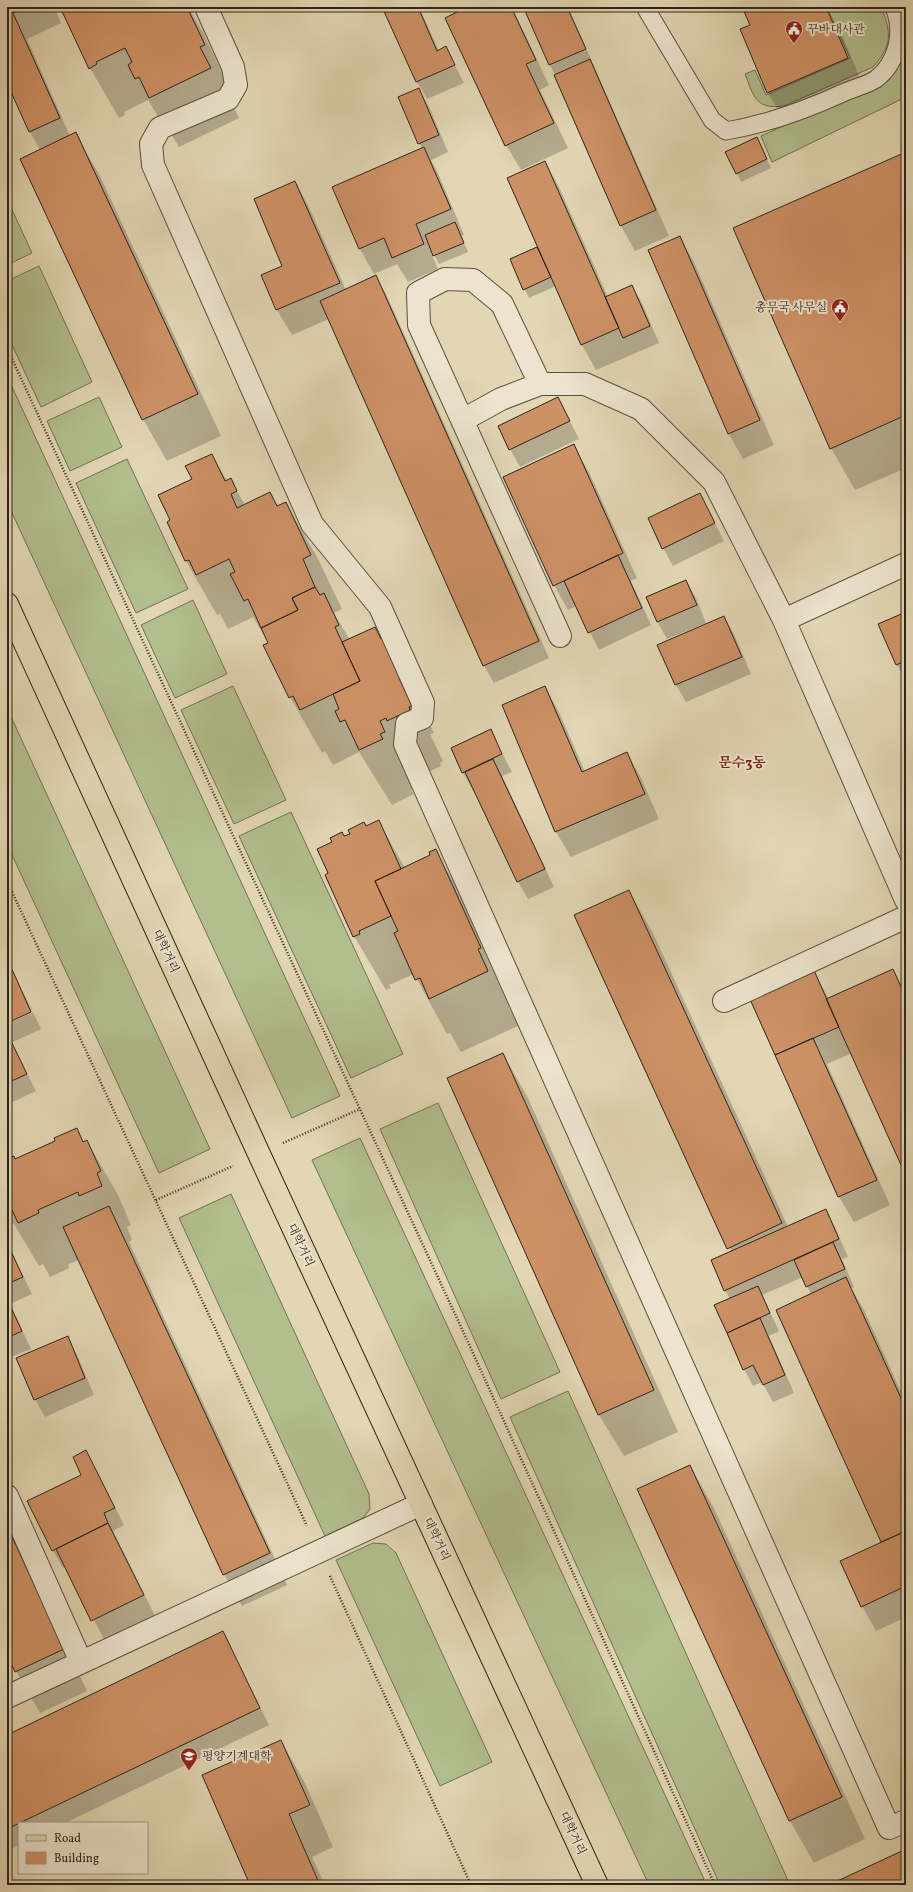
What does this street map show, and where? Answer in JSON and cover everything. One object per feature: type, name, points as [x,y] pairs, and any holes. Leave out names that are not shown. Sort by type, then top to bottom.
[{"type":"main road","name":"대학거리","points":[[7,604],[598,1885]]},
{"type":"street","points":[[206,7],[233,67],[236,85],[228,99],[160,128],[151,144],[153,164],[312,524],[380,607],[423,703],[422,718],[407,724],[405,744],[889,1828],[906,1821]]},
{"type":"street","points":[[540,384],[502,304],[473,280],[445,279],[418,293],[419,325],[560,636]]},
{"type":"street","points":[[463,420],[501,399],[540,384],[585,384],[641,409],[714,482],[784,620],[906,900]]},
{"type":"street","points":[[784,620],[906,564]]},
{"type":"street","points":[[724,1000],[906,917]]},
{"type":"street","points":[[7,1496],[81,1662]]},
{"type":"street","points":[[7,1697],[421,1504]]},
{"type":"lane","points":[[645,7],[712,120],[726,131],[753,127],[800,113],[875,79],[890,64],[899,41],[899,19],[894,7]]},
{"type":"path","points":[[7,348],[467,1340],[715,1885]]},
{"type":"path","points":[[7,881],[471,1885]]},
{"type":"green space","points":[[827,7],[881,7],[885,16],[888,32],[887,46],[884,52],[873,67],[784,106],[775,107],[762,104],[754,95],[745,74],[755,70],[766,95],[850,58]]},
{"type":"green space","points":[[903,7],[906,7],[906,37]]},
{"type":"green space","points":[[906,37],[906,97],[772,162],[761,136],[878,83]]},
{"type":"green space","points":[[7,199],[32,253],[7,265]]},
{"type":"green space","points":[[39,266],[92,382],[41,407],[7,334],[7,281]]},
{"type":"green space","points":[[7,376],[340,1096],[292,1118],[7,502]]},
{"type":"green space","points":[[99,397],[122,447],[70,471],[47,421]]},
{"type":"green space","points":[[127,459],[188,589],[136,613],[76,483]]},
{"type":"green space","points":[[193,600],[227,674],[175,698],[141,625]]},
{"type":"green space","points":[[233,686],[286,800],[234,824],[181,710]]},
{"type":"green space","points":[[7,708],[210,1149],[159,1173],[7,844]]},
{"type":"green space","points":[[291,812],[403,1054],[351,1078],[239,836]]},
{"type":"green space","points":[[438,1103],[560,1372],[501,1399],[380,1129]]},
{"type":"green space","points":[[360,1138],[704,1879],[691,1885],[649,1885],[312,1160]]},
{"type":"green space","points":[[231,1194],[369,1494],[370,1509],[363,1518],[325,1536],[179,1218]]},
{"type":"green space","points":[[568,1391],[790,1885],[720,1885],[510,1417]]},
{"type":"green space","points":[[373,1543],[386,1544],[396,1553],[492,1762],[440,1786],[336,1560]]},
{"type":"building","points":[[7,7],[27,7],[13,13],[60,118],[29,132],[7,83]]},
{"type":"building","points":[[60,7],[187,7],[205,45],[200,47],[211,68],[149,98],[139,77],[135,79],[128,65],[132,62],[125,48],[96,62],[97,64],[89,69]]},
{"type":"building","points":[[382,7],[418,7],[437,51],[446,46],[455,65],[416,82]]},
{"type":"building","points":[[467,7],[511,7],[536,60],[526,64],[554,123],[505,146],[445,18]]},
{"type":"building","points":[[534,7],[567,7],[586,49],[549,65],[525,11]]},
{"type":"building","name":"꾸바대사관","points":[[742,7],[816,7],[817,10],[826,7],[848,58],[767,93],[740,29],[750,25]]},
{"type":"building","points":[[590,59],[656,210],[620,226],[554,75]]},
{"type":"building","points":[[419,88],[439,135],[418,144],[398,97]]},
{"type":"building","points":[[76,132],[198,394],[142,420],[20,159]]},
{"type":"building","points":[[757,137],[767,159],[736,174],[725,152]]},
{"type":"building","points":[[424,147],[451,209],[416,224],[424,244],[392,258],[384,238],[359,249],[332,187]]},
{"type":"building","name":"총무국 사무실","points":[[906,152],[906,415],[830,449],[733,228]]},
{"type":"building","points":[[545,161],[619,328],[581,345],[507,178]]},
{"type":"building","points":[[295,181],[340,283],[276,310],[261,275],[282,266],[254,199]]},
{"type":"building","points":[[455,222],[464,243],[433,256],[425,235]]},
{"type":"building","points":[[680,236],[760,420],[728,434],[648,250]]},
{"type":"building","points":[[537,247],[551,277],[523,290],[510,259]]},
{"type":"building","points":[[376,275],[539,641],[483,666],[320,301]]},
{"type":"building","points":[[632,285],[650,326],[623,338],[605,297]]},
{"type":"building","points":[[558,397],[570,421],[509,450],[498,426]]},
{"type":"building","points":[[574,444],[623,553],[553,586],[503,477]]},
{"type":"building","points":[[212,454],[225,481],[231,478],[237,491],[231,494],[237,508],[270,492],[277,506],[286,502],[311,555],[303,559],[315,587],[292,598],[298,610],[261,628],[248,599],[244,601],[230,574],[235,572],[229,559],[196,575],[189,560],[185,561],[167,522],[170,520],[158,495],[192,479],[185,466]]},
{"type":"building","points":[[700,493],[715,523],[662,549],[648,518]]},
{"type":"building","points":[[618,555],[642,608],[588,633],[564,581]]},
{"type":"building","points":[[686,580],[697,605],[657,622],[646,597]]},
{"type":"building","points":[[315,587],[320,595],[324,593],[339,625],[335,627],[360,681],[300,710],[293,696],[289,698],[263,645],[268,643],[261,628],[298,610],[292,598]]},
{"type":"building","points":[[906,612],[906,661],[896,665],[878,624]]},
{"type":"building","points":[[724,616],[742,657],[675,685],[657,645]]},
{"type":"building","points":[[375,627],[381,639],[384,638],[402,677],[399,678],[412,706],[409,707],[410,710],[387,721],[386,718],[380,721],[385,732],[380,734],[383,739],[359,750],[345,720],[340,722],[335,711],[339,709],[333,694],[360,681],[342,642]]},
{"type":"building","points":[[545,686],[582,772],[627,752],[645,794],[555,832],[502,705]]},
{"type":"building","points":[[491,729],[502,754],[462,773],[451,748]]},
{"type":"building","points":[[493,759],[545,869],[517,882],[465,772]]},
{"type":"building","points":[[379,820],[401,869],[375,881],[391,916],[359,931],[360,934],[353,937],[325,875],[328,873],[317,849],[332,842],[330,838],[342,832],[344,836],[350,834],[348,830],[364,822],[366,826]]},
{"type":"building","points":[[436,849],[481,948],[478,949],[488,971],[429,999],[420,978],[415,980],[394,933],[398,931],[375,881],[430,855],[429,852]]},
{"type":"building","points":[[629,890],[782,1223],[727,1249],[574,915]]},
{"type":"building","points":[[11,967],[31,1012],[7,1023],[7,968]]},
{"type":"building","points":[[813,968],[839,1027],[775,1055],[749,997]]},
{"type":"building","points":[[893,969],[906,998],[906,1176],[826,999]]},
{"type":"building","points":[[813,1038],[877,1180],[838,1197],[775,1055]]},
{"type":"building","points":[[11,1041],[27,1074],[7,1083],[7,1043]]},
{"type":"building","points":[[503,1053],[654,1390],[598,1415],[447,1078]]},
{"type":"building","points":[[77,1128],[83,1142],[87,1140],[101,1171],[97,1173],[102,1186],[79,1196],[78,1192],[38,1210],[39,1213],[18,1223],[12,1210],[7,1212],[7,1159],[14,1156],[15,1159],[55,1141],[54,1138]]},
{"type":"building","points":[[109,1206],[270,1553],[223,1575],[63,1227]]},
{"type":"building","points":[[826,1209],[839,1239],[724,1291],[711,1260]]},
{"type":"building","points":[[833,1242],[845,1269],[806,1287],[794,1260]]},
{"type":"building","points":[[9,1247],[23,1277],[7,1284],[7,1248]]},
{"type":"building","points":[[846,1277],[906,1409],[906,1531],[881,1542],[776,1310]]},
{"type":"building","points":[[758,1286],[770,1313],[727,1333],[714,1305]]},
{"type":"building","points":[[7,1299],[22,1331],[7,1338]]},
{"type":"building","points":[[760,1318],[785,1375],[763,1385],[753,1365],[743,1370],[727,1333]]},
{"type":"building","points":[[68,1336],[85,1378],[34,1400],[16,1358]]},
{"type":"building","points":[[86,1450],[115,1508],[104,1513],[108,1523],[52,1551],[27,1501],[81,1475],[73,1457]]},
{"type":"building","points":[[690,1465],[842,1797],[789,1821],[637,1489]]},
{"type":"building","points":[[108,1523],[144,1595],[91,1621],[56,1549]]},
{"type":"building","points":[[7,1526],[64,1649],[15,1672],[7,1654]]},
{"type":"building","points":[[906,1531],[906,1586],[861,1607],[840,1561]]},
{"type":"building","points":[[223,1631],[260,1708],[22,1822],[18,1822],[18,1824],[7,1829],[7,1735]]},
{"type":"building","points":[[281,1740],[310,1805],[289,1814],[320,1885],[250,1885],[202,1775]]},
{"type":"building","points":[[906,1849],[906,1885],[831,1884]]},
{"type":"place","name":"꾸바대사관","points":[[794,44]]},
{"type":"place","name":"총무국 사무실","points":[[840,322]]},
{"type":"place","name":"평양기계대학","points":[[189,1771]]},
{"type":"district","name":"문수3동","points":[[742,762]]}]
